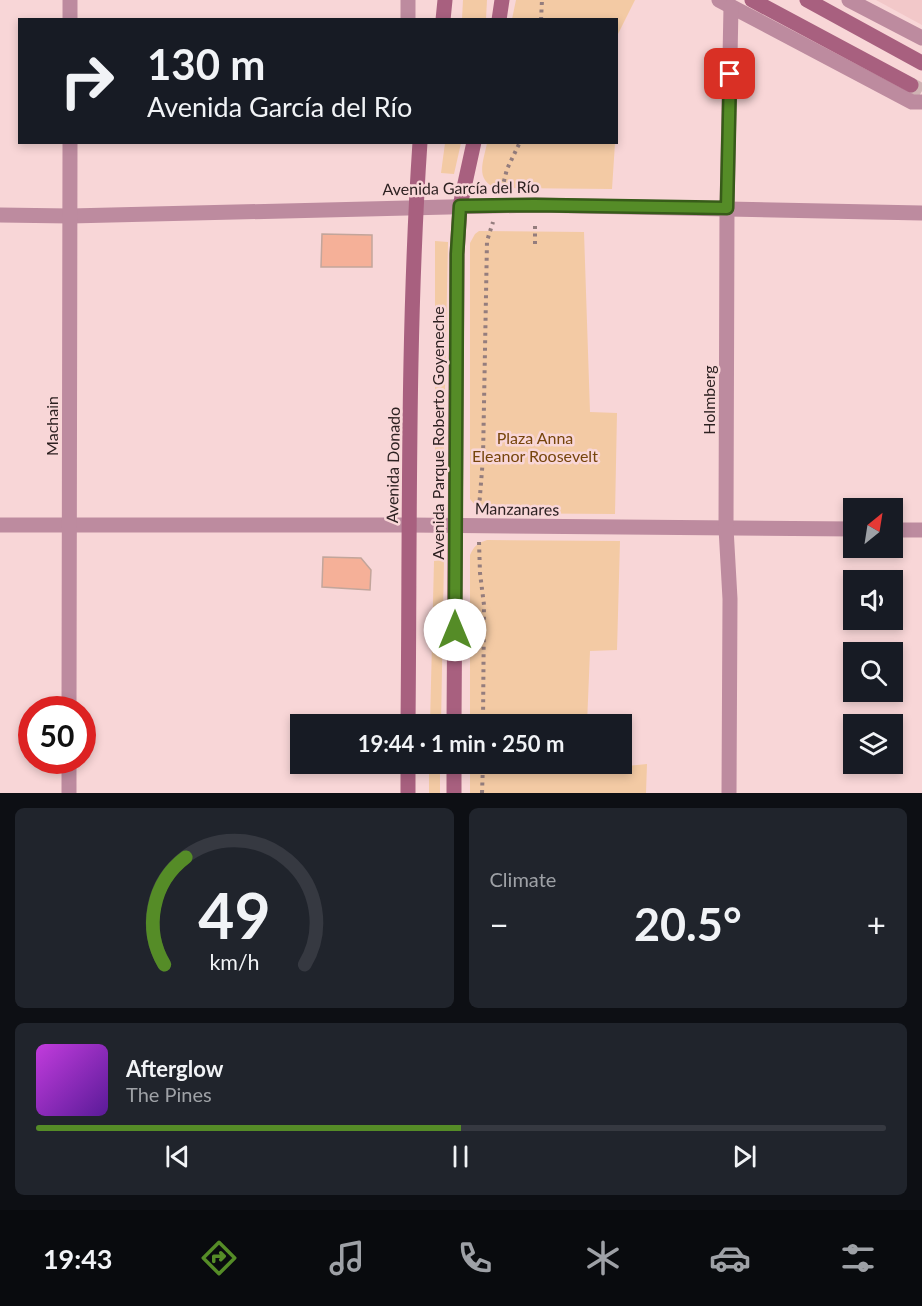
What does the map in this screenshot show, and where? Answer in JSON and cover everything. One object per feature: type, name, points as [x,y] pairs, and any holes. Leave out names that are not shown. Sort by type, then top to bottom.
[{"type":"main road","points":[[443,18],[445,0]]},
{"type":"main road","points":[[500,18],[502,0]]},
{"type":"main road","points":[[752,0],[911,85]]},
{"type":"main road","points":[[807,0],[922,63]]},
{"type":"main road","points":[[415,207],[420,144]]},
{"type":"main road","name":"Avenida Parque Roberto Goyeneche","points":[[454,714],[457,254],[460,206],[474,144]]},
{"type":"main road","name":"Avenida Donado","points":[[408,714],[415,207]]},
{"type":"main road","points":[[408,774],[408,793]]},
{"type":"main road","points":[[454,774],[454,793]]},
{"type":"street","points":[[70,0],[70,18]]},
{"type":"street","points":[[408,0],[408,18]]},
{"type":"street","points":[[849,0],[922,38]]},
{"type":"street","points":[[725,3],[919,104]]},
{"type":"street","name":"Holmberg","points":[[725,3],[726,528],[730,599],[729,793]]},
{"type":"street","name":"Machain","points":[[69,696],[70,144]]},
{"type":"street","name":"Avenida García del Río","points":[[0,215],[70,216],[460,206],[727,208],[922,213]]},
{"type":"street","name":"Manzanares","points":[[0,525],[410,525],[843,529]]},
{"type":"street","points":[[903,530],[922,530]]},
{"type":"street","points":[[69,774],[69,793]]},
{"type":"path","points":[[541,18],[542,0]]},
{"type":"path","points":[[483,714],[484,605],[480,573],[479,498],[483,458],[487,241],[507,169],[519,144]]},
{"type":"path","points":[[482,793],[483,774]]},
{"type":"shaded area","points":[[876,0],[922,0],[922,25]]},
{"type":"green space","points":[[463,0],[487,0],[486,18],[462,18]]},
{"type":"green space","points":[[516,0],[635,0],[618,34],[618,18],[512,18]]},
{"type":"green space","points":[[445,144],[461,144],[454,174],[441,173]]},
{"type":"green space","points":[[487,144],[615,144],[612,189],[496,188],[485,180],[483,163]]},
{"type":"green space","name":"Plaza Anna Eleanor Roosevelt","points":[[479,231],[584,232],[590,412],[617,413],[615,514],[492,513],[476,506],[470,499],[470,243]]},
{"type":"green space","points":[[435,241],[448,242],[443,485],[435,485]]},
{"type":"green space","points":[[487,540],[620,541],[617,650],[590,651],[587,714],[470,714],[470,555],[481,542]]},
{"type":"green space","points":[[444,560],[441,714],[430,714],[434,561]]},
{"type":"green space","points":[[647,764],[646,793],[470,793],[470,774],[632,774],[632,766]]},
{"type":"green space","points":[[429,774],[440,774],[440,793],[429,793]]},
{"type":"building","points":[[322,234],[372,235],[372,267],[321,267]]},
{"type":"building","points":[[323,557],[361,558],[371,570],[370,590],[322,587]]},
{"type":"tunnel","points":[[911,85],[922,91]]},
{"type":"route","points":[[455,630],[457,254],[460,206],[727,208],[730,74]]}]
